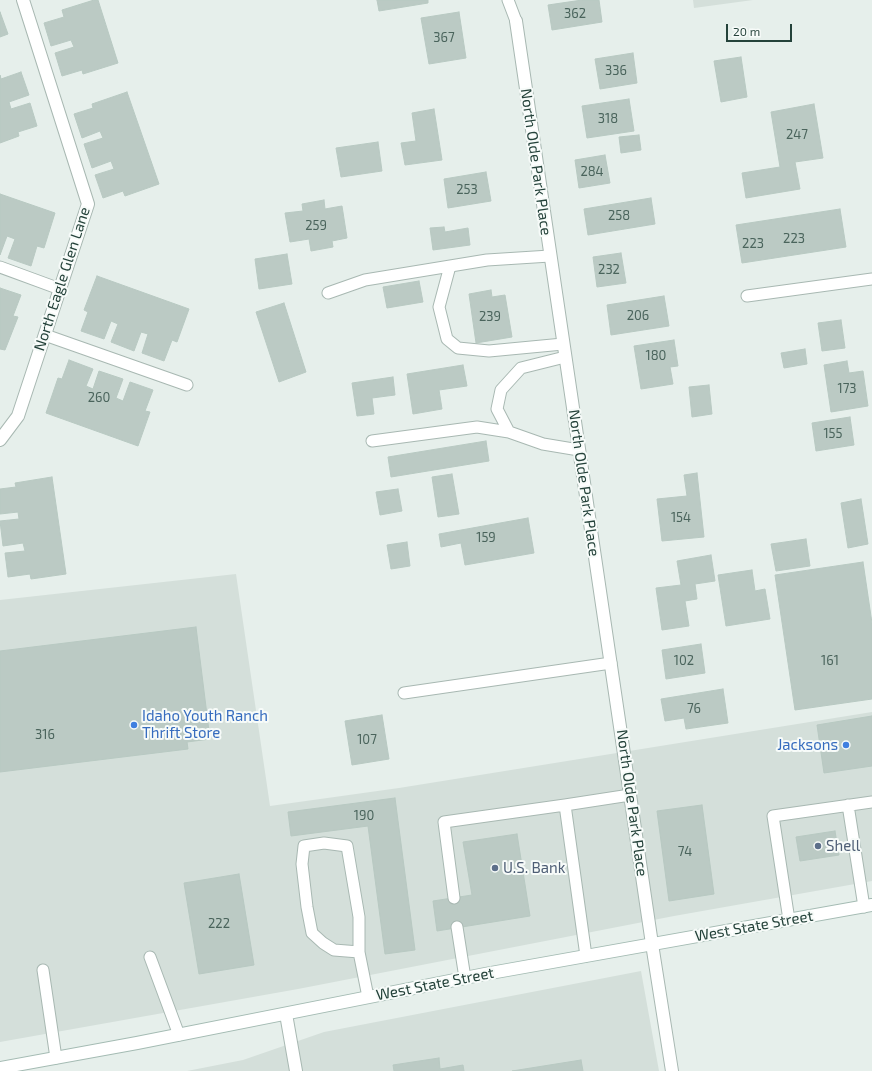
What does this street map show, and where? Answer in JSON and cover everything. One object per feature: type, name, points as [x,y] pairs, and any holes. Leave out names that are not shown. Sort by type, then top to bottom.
[{"type":"street","name":"North Eagle Glen Lane","points":[[0,440],[18,416],[88,204],[23,0]]},
{"type":"street","name":"North Olde Park Place","points":[[516,21],[672,1071]]},
{"type":"street","name":"West State Street","points":[[0,1068],[179,1035],[465,978],[868,906]]},
{"type":"street","points":[[286,1014],[296,1071]]},
{"type":"lane","points":[[508,0],[516,21]]},
{"type":"lane","points":[[328,293],[365,280],[487,260],[550,256]]},
{"type":"lane","points":[[450,266],[439,307],[447,339],[458,348],[489,351],[563,344]]},
{"type":"lane","points":[[0,267],[60,288]]},
{"type":"lane","points":[[747,296],[872,279]]},
{"type":"lane","points":[[45,334],[187,385]]},
{"type":"lane","points":[[508,432],[497,408],[502,390],[521,368],[565,357]]},
{"type":"lane","points":[[372,440],[477,427],[508,432],[543,444],[579,450]]},
{"type":"lane","points":[[404,693],[611,663]]},
{"type":"lane","points":[[454,898],[444,822],[630,795]]},
{"type":"lane","points":[[790,920],[773,816],[872,802]]},
{"type":"lane","points":[[565,805],[586,956]]},
{"type":"lane","points":[[848,805],[868,906]]},
{"type":"lane","points":[[358,952],[334,950],[312,933],[307,907],[302,864],[304,846],[324,843],[347,846],[359,917],[358,952],[368,997]]},
{"type":"lane","points":[[457,927],[465,978]]},
{"type":"lane","points":[[150,958],[179,1035]]},
{"type":"lane","points":[[43,970],[56,1058]]},
{"type":"shaded area","points":[[693,0],[753,0],[694,8]]},
{"type":"shaded area","points":[[236,574],[270,806],[399,788],[872,712],[872,881],[674,916],[298,989],[0,1042],[0,600]]},
{"type":"shaded area","points":[[641,971],[659,1071],[187,1071],[243,1060],[324,1032]]},
{"type":"building","points":[[98,0],[118,63],[83,74],[82,70],[62,76],[55,53],[74,47],[71,40],[51,46],[44,23],[64,17],[62,10]]},
{"type":"building","points":[[377,0],[428,0],[428,3],[379,11]]},
{"type":"building","points":[[582,0],[599,0],[602,22],[552,30],[548,5]]},
{"type":"building","points":[[0,12],[8,34],[0,37]]},
{"type":"building","points":[[459,12],[466,58],[429,64],[421,18]]},
{"type":"building","points":[[633,53],[637,83],[600,89],[595,59]]},
{"type":"building","points":[[741,57],[747,97],[721,102],[714,61]]},
{"type":"building","points":[[21,72],[29,95],[9,102],[11,109],[30,103],[37,126],[18,132],[19,136],[0,143],[0,75],[1,79]]},
{"type":"building","points":[[127,92],[159,184],[125,196],[123,191],[103,198],[95,175],[114,169],[111,161],[92,168],[84,144],[103,138],[100,131],[82,138],[74,114],[93,108],[92,104]]},
{"type":"building","points":[[629,99],[634,131],[587,138],[582,106]]},
{"type":"building","points":[[814,104],[823,158],[795,162],[800,189],[746,198],[742,173],[780,167],[771,112]]},
{"type":"building","points":[[434,109],[442,160],[405,165],[401,143],[416,141],[412,113]]},
{"type":"building","points":[[639,135],[641,150],[621,153],[619,137]]},
{"type":"building","points":[[378,142],[382,171],[341,177],[336,148]]},
{"type":"building","points":[[605,155],[610,183],[579,188],[575,160]]},
{"type":"building","points":[[486,172],[491,201],[448,208],[444,179]]},
{"type":"building","points":[[0,194],[55,213],[44,248],[37,246],[31,266],[8,258],[15,239],[7,236],[0,255]]},
{"type":"building","points":[[651,198],[655,224],[588,235],[584,209]]},
{"type":"building","points":[[324,200],[325,209],[342,206],[347,238],[332,241],[333,247],[311,251],[309,239],[290,242],[285,213],[303,211],[302,204]]},
{"type":"building","points":[[840,209],[846,247],[742,263],[736,225]]},
{"type":"building","points":[[444,227],[445,232],[468,228],[470,245],[433,250],[430,228]]},
{"type":"building","points":[[621,253],[626,283],[597,287],[593,257]]},
{"type":"building","points":[[287,254],[292,284],[259,289],[255,259]]},
{"type":"building","points":[[97,276],[189,309],[177,342],[172,340],[164,361],[142,353],[148,334],[141,332],[134,351],[111,342],[118,324],[111,321],[104,339],[81,331],[88,312],[84,310]]},
{"type":"building","points":[[419,281],[423,302],[387,308],[383,287]]},
{"type":"building","points":[[0,288],[21,295],[13,316],[18,317],[5,350],[0,349]]},
{"type":"building","points":[[491,290],[492,297],[505,295],[512,337],[476,343],[469,294]]},
{"type":"building","points":[[664,296],[669,326],[611,335],[607,305]]},
{"type":"building","points":[[284,303],[306,372],[279,382],[256,312]]},
{"type":"building","points":[[841,320],[845,348],[822,351],[818,323]]},
{"type":"building","points":[[674,340],[678,366],[670,367],[673,384],[641,389],[634,346]]},
{"type":"building","points":[[805,349],[807,364],[784,368],[781,353]]},
{"type":"building","points":[[69,360],[93,369],[86,386],[93,389],[99,371],[123,379],[116,398],[123,401],[130,382],[153,390],[145,411],[150,412],[138,446],[46,413],[58,378],[62,379]]},
{"type":"building","points":[[847,361],[849,373],[863,371],[868,406],[831,412],[824,365]]},
{"type":"building","points":[[463,365],[467,386],[439,390],[442,409],[413,414],[407,374]]},
{"type":"building","points":[[393,377],[395,395],[372,398],[374,414],[357,416],[352,383]]},
{"type":"building","points":[[709,385],[712,414],[692,417],[689,387]]},
{"type":"building","points":[[850,417],[854,445],[816,451],[812,423]]},
{"type":"building","points":[[486,441],[489,461],[391,477],[388,457]]},
{"type":"building","points":[[697,473],[704,537],[662,541],[657,499],[687,496],[684,475]]},
{"type":"building","points":[[452,474],[459,514],[438,517],[432,477]]},
{"type":"building","points":[[52,477],[66,574],[31,579],[30,574],[8,577],[5,553],[25,551],[23,543],[3,546],[0,521],[19,519],[18,512],[0,514],[0,489],[16,487],[15,483]]},
{"type":"building","points":[[398,489],[402,511],[380,515],[376,492]]},
{"type":"building","points":[[861,499],[868,544],[848,548],[841,503]]},
{"type":"building","points":[[528,518],[534,553],[465,565],[461,543],[441,547],[439,534]]},
{"type":"building","points":[[806,539],[810,566],[776,571],[771,544]]},
{"type":"building","points":[[407,542],[410,566],[391,569],[387,545]]},
{"type":"building","points":[[711,555],[715,581],[695,584],[697,599],[685,601],[689,626],[662,630],[656,588],[681,585],[677,561]]},
{"type":"building","points":[[863,562],[872,623],[872,699],[795,710],[775,575]]},
{"type":"building","points":[[752,570],[755,591],[765,589],[770,619],[726,626],[718,575]]},
{"type":"building","points":[[196,627],[210,739],[187,742],[188,749],[0,772],[0,651]]},
{"type":"building","points":[[701,644],[705,673],[666,679],[662,650]]},
{"type":"building","points":[[723,689],[728,723],[686,729],[684,718],[665,721],[661,699]]},
{"type":"building","points":[[382,715],[389,759],[352,765],[345,721]]},
{"type":"building","name":"Jacksons","points":[[872,716],[872,766],[824,773],[817,725]]},
{"type":"building","points":[[395,798],[415,950],[385,954],[368,826],[291,836],[288,812]]},
{"type":"building","points":[[702,805],[714,894],[669,901],[657,811]]},
{"type":"building","name":"Shell","points":[[835,831],[839,855],[800,861],[796,837]]},
{"type":"building","name":"U.S. Bank","points":[[517,834],[530,916],[437,931],[433,901],[472,895],[463,842]]},
{"type":"building","points":[[239,874],[254,965],[199,974],[184,883]]},
{"type":"building","points":[[439,1058],[440,1069],[463,1065],[464,1071],[394,1071],[393,1065]]},
{"type":"building","points":[[581,1060],[583,1071],[512,1071]]},
{"type":"place","name":"Idaho Youth Ranch Thrift Store","points":[[134,725]]},
{"type":"place","name":"Jacksons","points":[[846,745]]},
{"type":"place","name":"Shell","points":[[818,846]]},
{"type":"place","name":"U.S. Bank","points":[[495,868]]}]
